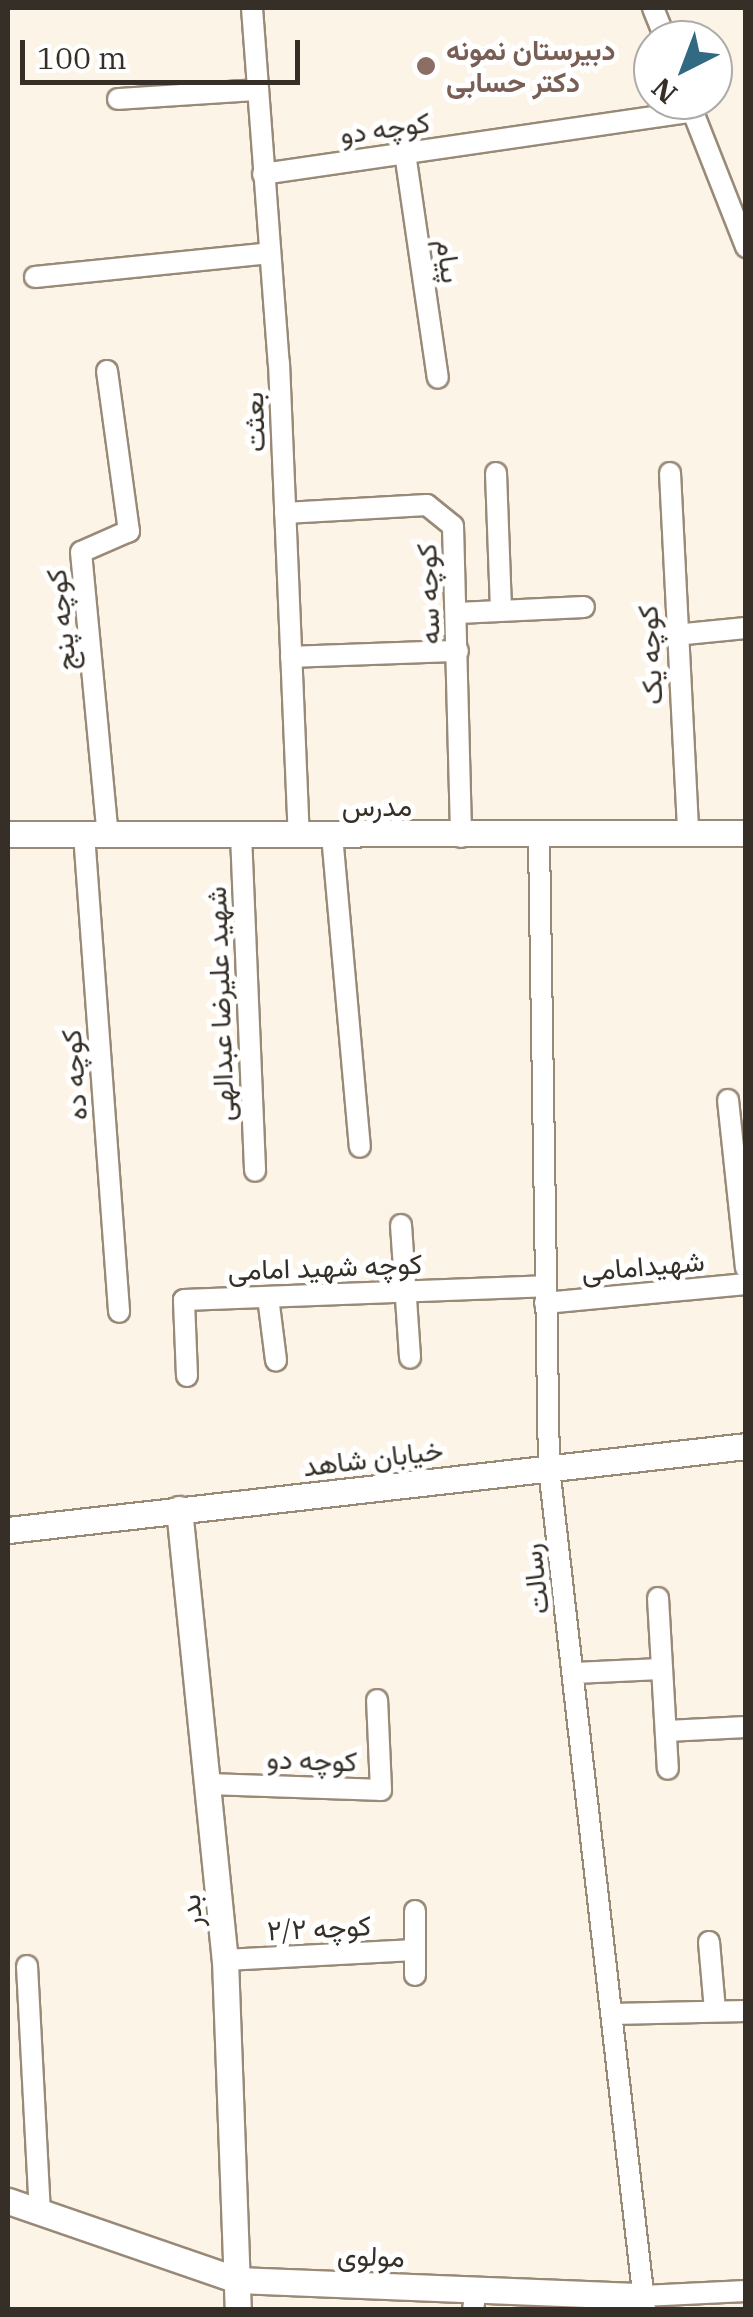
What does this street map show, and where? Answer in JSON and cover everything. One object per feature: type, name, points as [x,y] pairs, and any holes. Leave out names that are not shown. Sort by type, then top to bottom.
[{"type":"street","name":"بعثت","points":[[252,8],[286,514],[299,836]]},
{"type":"street","points":[[118,99],[258,90]]},
{"type":"street","name":"کوچه دو","points":[[264,174],[633,115]]},
{"type":"street","points":[[696,120],[746,247]]},
{"type":"street","name":"پیام","points":[[406,153],[438,378]]},
{"type":"street","points":[[35,277],[270,253]]},
{"type":"street","name":"کوچه پنج","points":[[96,834],[82,552],[130,531],[108,371]]},
{"type":"street","points":[[496,472],[501,610]]},
{"type":"street","name":"کوچه یک","points":[[670,473],[688,833]]},
{"type":"street","name":"کوچه سه","points":[[286,514],[443,510],[453,526],[461,837]]},
{"type":"street","points":[[458,613],[584,607]]},
{"type":"street","points":[[676,635],[746,628]]},
{"type":"street","points":[[291,657],[458,652]]},
{"type":"street","name":"مدرس","points":[[8,834],[539,839],[746,833]]},
{"type":"street","name":"کوچه ده","points":[[96,834],[119,1312]]},
{"type":"street","name":"شهید علیرضا عبدالهی","points":[[241,835],[255,1171]]},
{"type":"street","points":[[332,836],[360,1146]]},
{"type":"street","name":"رسالت","points":[[539,839],[549,1468],[644,2303]]},
{"type":"street","points":[[728,1100],[746,1268]]},
{"type":"street","points":[[402,1225],[410,1358]]},
{"type":"street","name":"شهیدامامی","points":[[545,1295],[746,1284]]},
{"type":"street","name":"کوچه شهید امامی","points":[[188,1376],[184,1300],[407,1291],[545,1295]]},
{"type":"street","points":[[268,1296],[276,1360]]},
{"type":"street","name":"خیابان شاهد","points":[[8,1530],[746,1446]]},
{"type":"street","name":"بدر","points":[[179,1510],[211,1784],[225,1960],[238,2310]]},
{"type":"street","points":[[658,1598],[668,1769]]},
{"type":"street","points":[[574,1674],[661,1669]]},
{"type":"street","name":"کوچه دو","points":[[211,1784],[381,1790],[377,1700]]},
{"type":"street","points":[[667,1731],[746,1727]]},
{"type":"street","points":[[415,1912],[415,1975]]},
{"type":"street","points":[[709,1942],[715,2010]]},
{"type":"street","name":"کوچه ۲/۲","points":[[225,1960],[415,1950]]},
{"type":"street","points":[[27,1966],[40,2213]]},
{"type":"street","points":[[612,2014],[746,2010]]},
{"type":"street","name":"مولوی","points":[[8,2200],[236,2280],[474,2300],[644,2303],[746,2290]]},
{"type":"place","name":"دبیرستان نمونه دکتر حسابی","points":[[426,66]]}]
